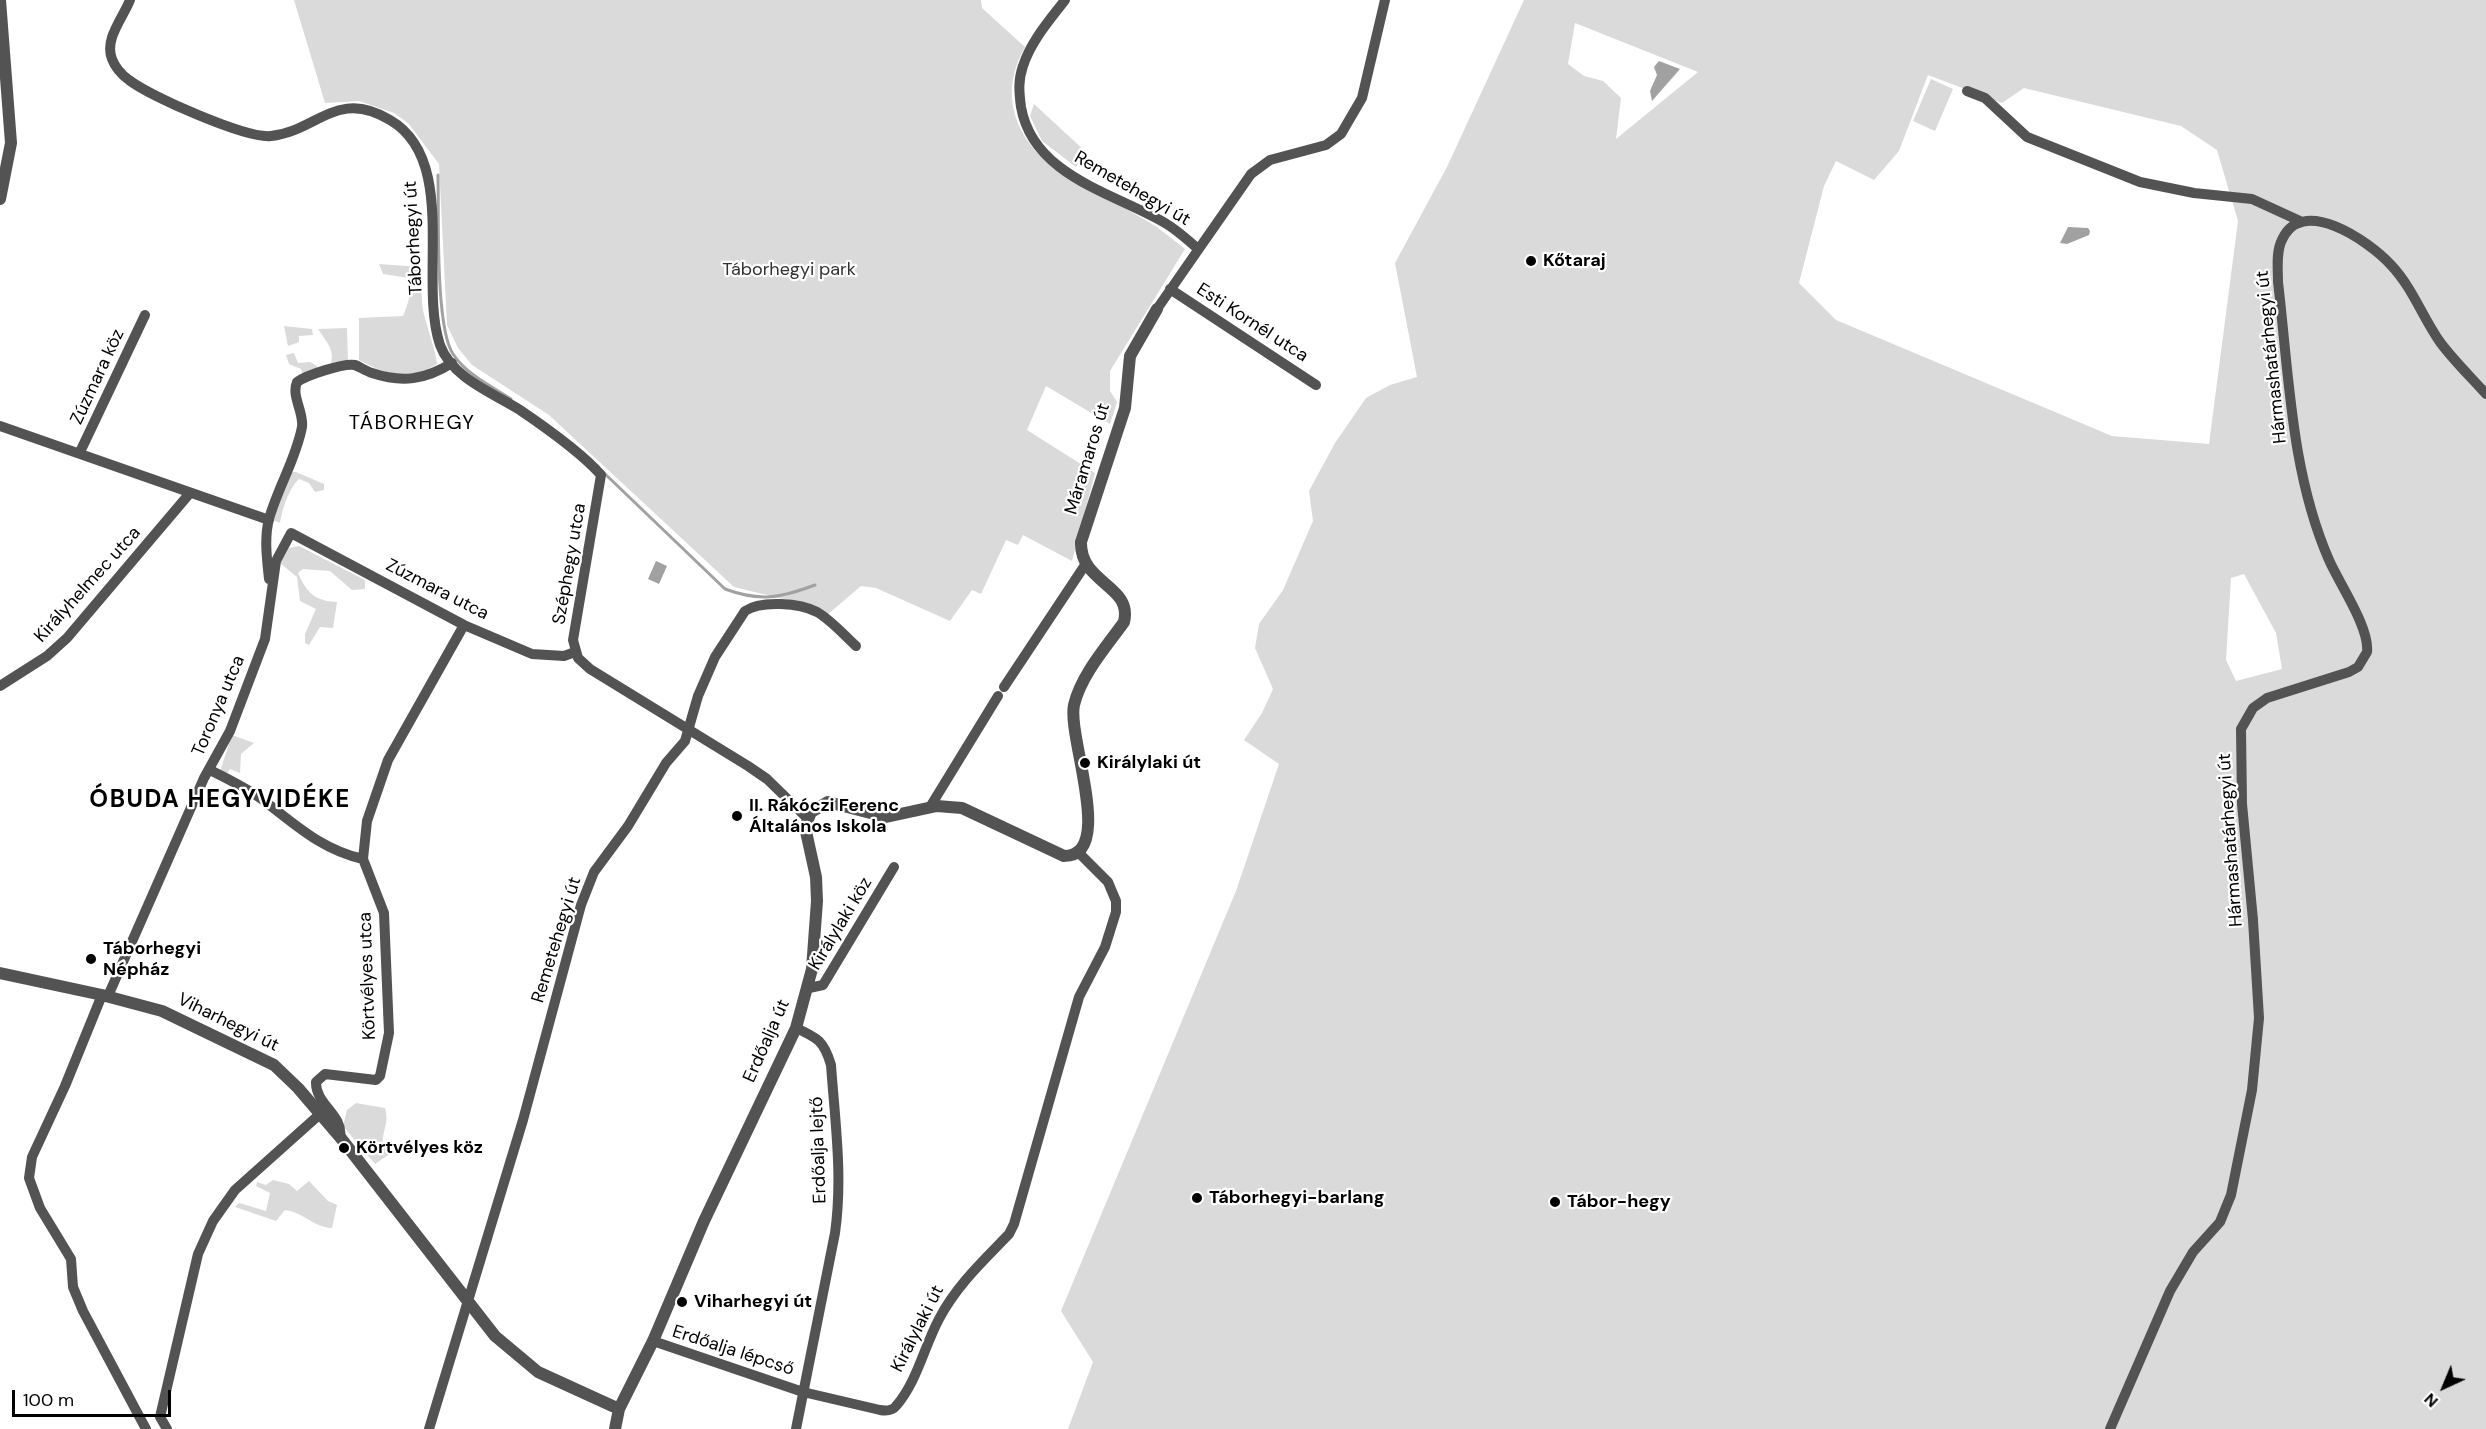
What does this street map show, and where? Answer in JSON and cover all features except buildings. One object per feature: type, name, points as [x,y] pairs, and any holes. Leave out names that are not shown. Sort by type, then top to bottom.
[{"type":"street","points":[[0,0],[11,143],[0,199]]},
{"type":"street","name":"Táborhegyi út","points":[[130,0],[114,33],[111,54],[120,72],[138,86],[229,128],[250,135],[281,134],[330,112],[349,109],[380,115],[407,133],[419,149],[428,172],[435,325],[442,349],[452,363],[475,384],[538,423],[596,470],[602,482]]},
{"type":"street","name":"Remetehegyi út","points":[[1065,0],[1026,58],[1019,93],[1027,129],[1047,158],[1071,175],[1168,224],[1198,249]]},
{"type":"street","name":"Máramaros út","points":[[1085,565],[1081,554],[1081,542],[1125,408],[1130,356],[1170,289],[1251,174],[1270,160],[1326,145],[1341,134],[1362,98],[1385,0]]},
{"type":"street","points":[[1967,91],[1985,98],[2026,137],[2140,182],[2194,193],[2252,199],[2300,221],[2332,225],[2382,256],[2396,271],[2441,343],[2486,394]]},
{"type":"street","name":"Hármashatárhegyi út","points":[[2110,1429],[2170,1290],[2193,1252],[2220,1222],[2231,1195],[2252,1090],[2259,1018],[2242,804],[2241,729],[2253,708],[2267,698],[2349,672],[2358,667],[2367,652],[2365,634],[2329,561],[2309,506],[2294,429],[2278,255],[2286,232],[2300,221]]},
{"type":"street","name":"Esti Kornél utca","points":[[1170,289],[1316,385]]},
{"type":"street","name":"Zúzmara köz","points":[[80,452],[145,315]]},
{"type":"street","name":"Toronya utca","points":[[146,1429],[83,1311],[73,1287],[70,1259],[40,1208],[29,1178],[29,1167],[185,818],[230,731],[265,639],[269,624],[270,588],[267,553],[269,520],[295,452],[302,424],[294,389],[297,382],[311,375],[354,365],[388,378],[405,380],[426,377],[452,363]]},
{"type":"street","points":[[0,426],[80,452],[269,520]]},
{"type":"street","name":"Széphegy utca","points":[[575,652],[573,640],[602,482]]},
{"type":"street","name":"Királyhelmec utca","points":[[0,686],[47,656],[67,638],[190,493]]},
{"type":"street","name":"Toronya utca","points":[[270,588],[276,561],[291,532]]},
{"type":"street","name":"Zúzmara utca","points":[[291,532],[464,625],[532,654],[564,656],[575,652]]},
{"type":"street","points":[[575,652],[590,669],[689,728],[767,779],[807,818],[811,812],[828,802],[886,817],[930,807],[949,806],[968,810],[1064,856],[1078,852],[1086,843],[1090,820],[1074,729],[1074,704],[1085,680],[1124,621],[1126,614],[1120,597],[1085,565],[1001,691],[930,807]]},
{"type":"street","name":"Remetehegyi út","points":[[429,1429],[466,1300],[523,1120],[589,885],[666,763],[685,741],[698,696],[715,657],[745,611],[752,607],[774,605],[813,610],[856,646]]},
{"type":"street","name":"Körtvélyes utca","points":[[340,1137],[339,1123],[318,1094],[316,1082],[325,1074],[376,1080],[381,1076],[389,1033],[384,913],[363,859],[367,821],[388,760],[464,625]]},
{"type":"street","points":[[210,770],[262,799],[328,847],[363,859]]},
{"type":"street","name":"Erdőalja út","points":[[615,1429],[619,1409],[652,1341],[739,1144],[796,1028],[809,988],[817,901],[816,877],[805,827],[807,818]]},
{"type":"street","name":"Királylaki út","points":[[803,1392],[886,1412],[896,1407],[910,1384],[939,1318],[957,1290],[1009,1234],[1014,1224],[1079,998],[1105,947],[1116,912],[1116,901],[1108,882],[1078,852]]},
{"type":"street","name":"Királylaki köz","points":[[809,988],[823,985],[894,867]]},
{"type":"street","name":"Viharhegyi út","points":[[0,973],[105,995],[162,1011],[274,1065],[340,1137],[495,1336],[538,1372],[619,1409]]},
{"type":"street","name":"Erdőalja lejtő","points":[[796,1028],[820,1040],[831,1065],[839,1168],[839,1204],[803,1392]]},
{"type":"street","points":[[167,1429],[160,1417],[198,1254],[213,1221],[235,1190],[320,1114]]},
{"type":"street","name":"Erdőalja lépcső","points":[[652,1341],[803,1392]]},
{"type":"street","points":[[797,1424],[803,1392]]},
{"type":"street","points":[[797,1424],[808,1404],[825,1398]]},
{"type":"green space","name":"Táborhegyi park","points":[[294,0],[981,0],[982,8],[1025,47],[1013,78],[1012,94],[1018,123],[1035,150],[1047,162],[1157,227],[1185,249],[1110,371],[1110,391],[1117,402],[1110,424],[1046,386],[1027,430],[1095,473],[1072,561],[1023,535],[1018,545],[1006,540],[981,594],[972,590],[950,621],[876,588],[861,586],[827,615],[804,604],[734,587],[549,415],[472,365],[458,348],[447,325],[439,164],[408,123],[394,113],[359,101],[325,103]]},
{"type":"green space","points":[[1524,0],[2486,0],[2486,1429],[1068,1429],[1093,1362],[1061,1311],[1236,891],[1279,764],[1244,740],[1262,713],[1273,689],[1255,648],[1259,624],[1283,590],[1313,521],[1309,491],[1335,443],[1366,398],[1390,385],[1417,377],[1395,263],[1447,167]],"holes":[[[1575,23],[1698,72],[1616,139],[1621,98],[1603,81],[1584,76],[1568,64]],[[1928,75],[2002,103],[2024,88],[2181,126],[2217,150],[2238,221],[2209,444],[2112,436],[1836,320],[1799,283],[1824,186],[1836,161],[1874,180],[1899,151]],[[2244,574],[2276,633],[2282,669],[2236,681],[2226,660],[2231,578]]]},
{"type":"green space","points":[[1931,79],[1953,89],[1935,131],[1913,121]]},
{"type":"green space","points":[[1034,104],[1086,152],[1076,167],[1042,141],[1030,116]]},
{"type":"green space","points":[[379,264],[421,267],[423,310],[437,364],[417,373],[398,374],[378,369],[359,360],[359,318],[403,316],[407,307],[409,278],[383,274]]},
{"type":"green space","points":[[284,326],[312,329],[313,335],[299,336],[299,342],[288,346]]},
{"type":"green space","points":[[347,328],[348,361],[331,363],[332,353],[318,329]]},
{"type":"green space","points":[[294,353],[298,363],[310,362],[317,366],[317,370],[303,375],[301,369],[289,364],[286,355]]},
{"type":"green space","points":[[291,472],[324,484],[324,490],[315,492],[309,483],[299,479],[287,499],[280,523],[273,520]]},
{"type":"green space","points":[[299,546],[365,580],[365,589],[352,590],[330,571],[303,569],[298,573],[308,591],[317,598],[337,602],[333,628],[320,627],[309,645],[305,643],[305,634],[316,609],[300,601],[297,577],[280,563],[289,548]]},
{"type":"green space","points":[[232,735],[254,743],[241,754],[240,773],[230,769],[227,774],[220,771]]},
{"type":"green space","points":[[356,1103],[385,1108],[387,1119],[383,1147],[394,1151],[375,1164],[343,1126],[347,1110]]},
{"type":"green space","points":[[273,1180],[289,1184],[297,1191],[309,1181],[328,1201],[337,1205],[332,1228],[319,1225],[285,1210],[276,1221],[235,1207],[239,1203],[266,1211],[270,1193],[256,1186],[257,1182],[266,1185]]},
{"type":"shaded area","points":[[1659,61],[1680,69],[1652,101],[1650,91],[1657,75],[1654,67]]},
{"type":"shaded area","points":[[2068,227],[2088,228],[2089,235],[2067,244],[2060,243]]},
{"type":"shaded area","points":[[656,561],[667,566],[659,584],[648,579]]},
{"type":"waterway","points":[[438,175],[438,241],[443,320],[447,340],[453,354],[465,368],[511,399]]},
{"type":"waterway","points":[[603,472],[725,589],[749,596],[770,597],[815,585]]},
{"type":"place","name":"Kőtaraj","points":[[1531,261]]},
{"type":"place","name":"Királylaki út","points":[[1085,763]]},
{"type":"place","name":"II. Rákóczi Ferenc Általános Iskola","points":[[737,816]]},
{"type":"place","name":"Táborhegyi Népház","points":[[91,959]]},
{"type":"place","name":"Körtvélyes köz","points":[[344,1148]]},
{"type":"place","name":"Táborhegyi-barlang","points":[[1197,1198]]},
{"type":"place","name":"Tábor-hegy","points":[[1555,1202]]},
{"type":"place","name":"Viharhegyi út","points":[[682,1302]]},
{"type":"district","name":"TÁBORHEGY","points":[[412,424]]},
{"type":"district","name":"ÓBUDA HEGYVIDÉKE","points":[[220,801]]}]
